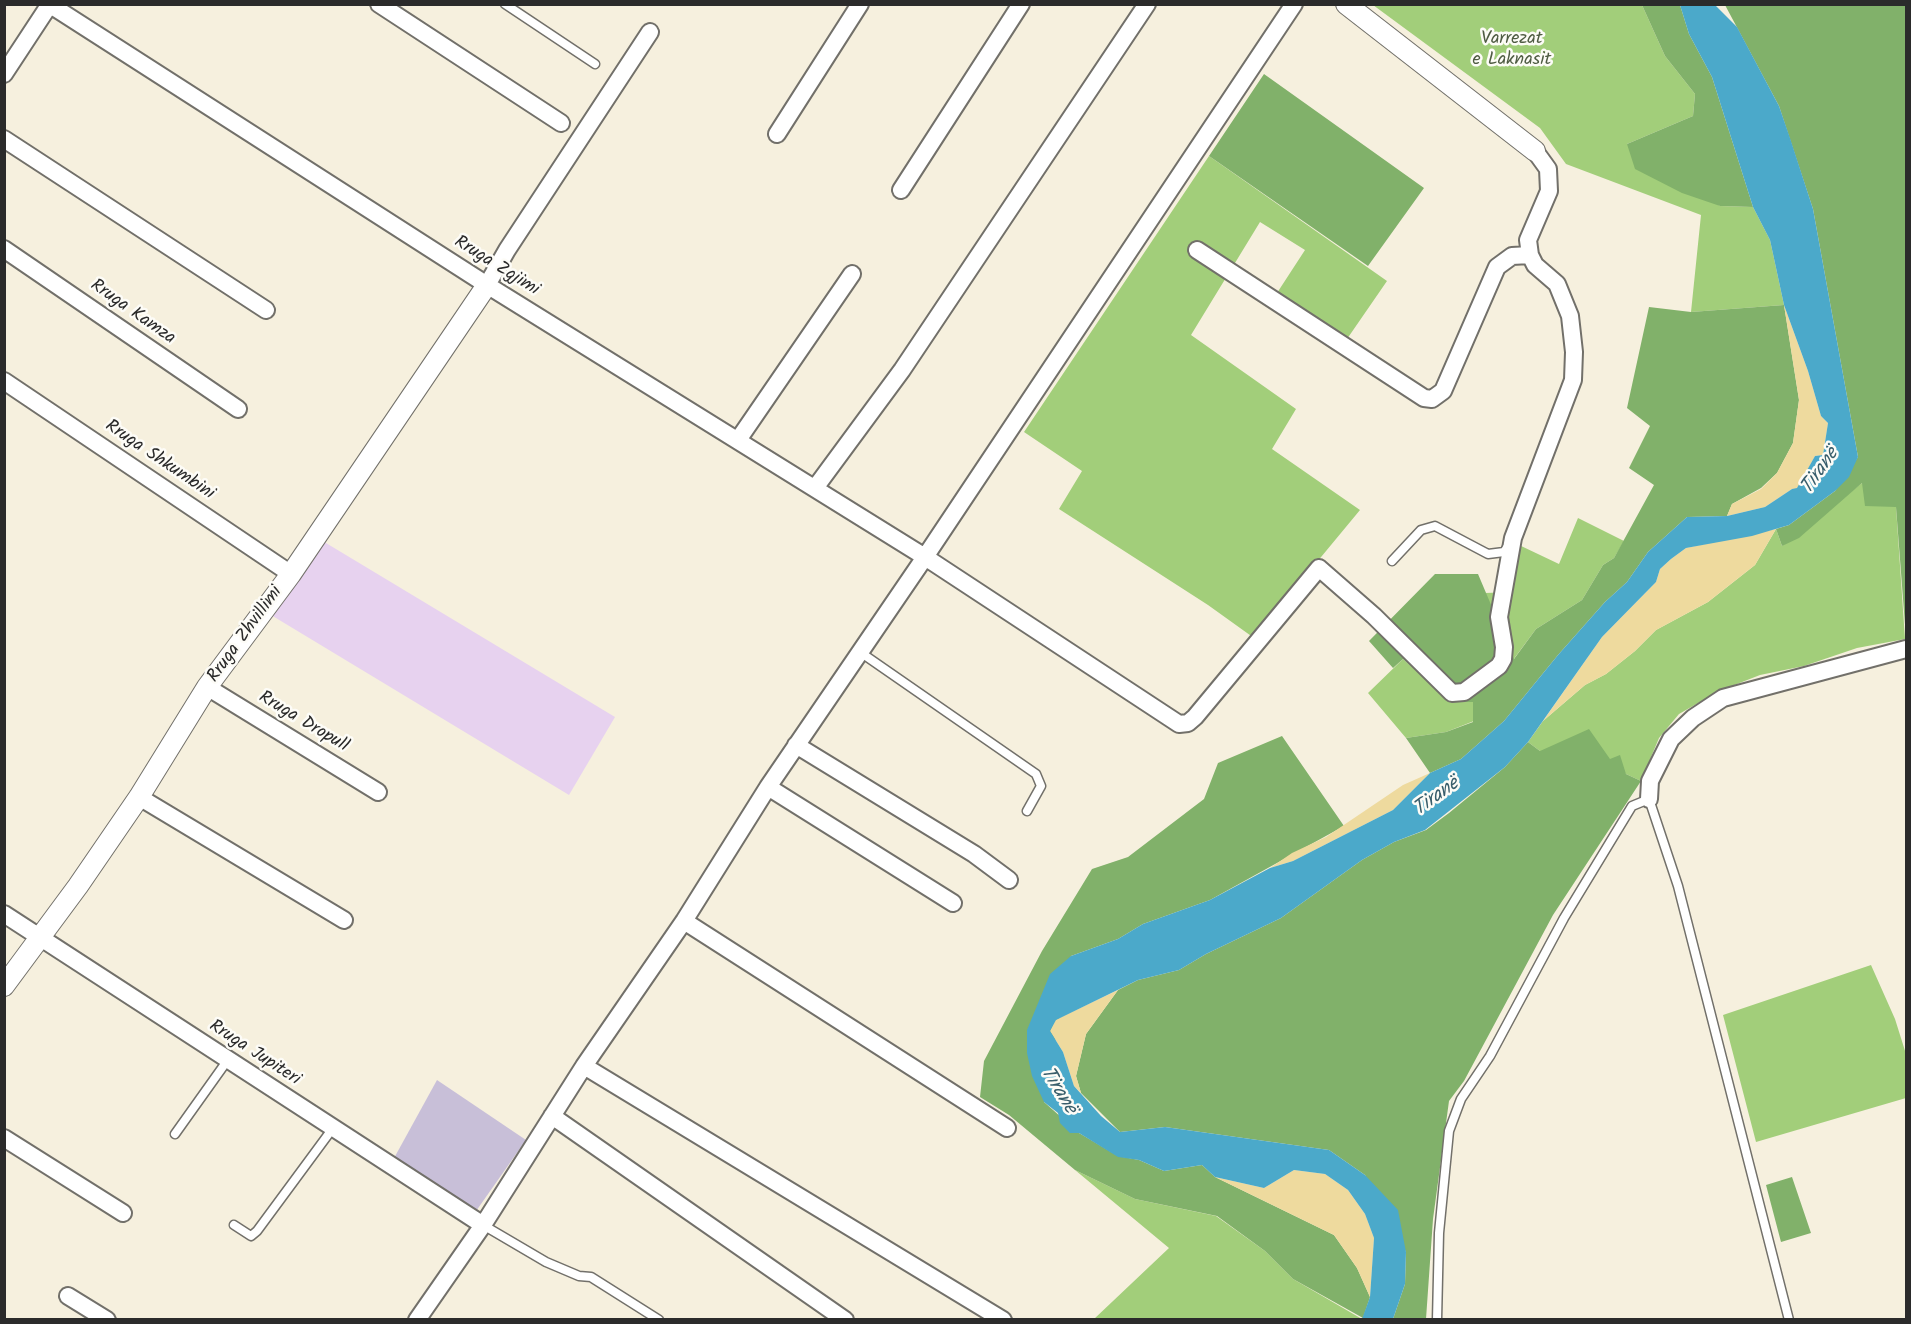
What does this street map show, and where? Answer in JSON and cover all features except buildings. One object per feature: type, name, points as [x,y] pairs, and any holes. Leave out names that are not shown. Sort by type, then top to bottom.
[{"type":"street","points":[[379,4],[561,123]]},
{"type":"street","points":[[777,134],[860,4]]},
{"type":"street","points":[[901,190],[1021,4]]},
{"type":"street","points":[[815,488],[902,370],[1147,4]]},
{"type":"street","points":[[417,1320],[483,1225],[584,1066],[684,921],[768,787],[925,558],[1294,4]]},
{"type":"street","points":[[1346,4],[1535,151],[1548,169],[1548,191],[1528,240],[1530,255],[1535,265],[1557,284],[1570,316],[1574,352],[1573,380],[1513,538]]},
{"type":"street","points":[[4,74],[49,5]]},
{"type":"street","name":"Rruga Zgjimi","points":[[49,5],[487,285],[815,488],[1179,724],[1188,723],[1195,717],[1319,568],[1374,616],[1452,693],[1464,692],[1499,666],[1503,659],[1504,647],[1499,617],[1513,538]]},
{"type":"street","points":[[487,285],[507,249],[650,32]]},
{"type":"street","points":[[4,139],[266,310]]},
{"type":"street","name":"Rruga Kamza","points":[[4,249],[238,409]]},
{"type":"street","points":[[1197,250],[1424,398],[1432,399],[1443,391],[1497,267],[1512,256],[1530,255]]},
{"type":"street","points":[[738,440],[852,274]]},
{"type":"street","name":"Rruga Zhvillimi","points":[[4,986],[139,796],[207,687],[291,574],[487,285]]},
{"type":"street","name":"Rruga Shkumbini","points":[[4,381],[291,574]]},
{"type":"street","points":[[1649,799],[1650,781],[1671,739],[1693,718],[1723,698],[1906,649]]},
{"type":"street","name":"Rruga Dropull","points":[[207,687],[378,792]]},
{"type":"street","points":[[796,745],[974,854],[1009,880]]},
{"type":"street","points":[[768,787],[953,903]]},
{"type":"street","points":[[139,796],[344,920]]},
{"type":"street","name":"Rruga Jupiteri","points":[[4,915],[483,1225]]},
{"type":"street","points":[[684,921],[1007,1128]]},
{"type":"street","points":[[584,1066],[1003,1320]]},
{"type":"street","points":[[552,1116],[845,1320]]},
{"type":"street","points":[[4,1138],[123,1213]]},
{"type":"street","points":[[68,1296],[107,1320]]},
{"type":"lane","points":[[505,4],[595,64]]},
{"type":"lane","points":[[1392,561],[1421,530],[1435,526],[1488,555],[1504,552],[1513,538]]},
{"type":"lane","points":[[860,652],[1036,774],[1041,786],[1027,811]]},
{"type":"lane","points":[[1437,1320],[1439,1233],[1449,1131],[1461,1099],[1490,1056],[1564,918],[1632,806],[1649,799],[1678,885],[1789,1320]]},
{"type":"lane","points":[[175,1134],[227,1061]]},
{"type":"lane","points":[[234,1226],[250,1236],[257,1232],[333,1128]]},
{"type":"lane","points":[[483,1225],[546,1262],[565,1268],[579,1276],[591,1277],[659,1320]]},
{"type":"shaded area","points":[[321,540],[615,717],[569,795],[271,615]]},
{"type":"shaded area","points":[[437,1080],[526,1140],[474,1214],[393,1160]]},
{"type":"green space","name":"Varrezat e Laknasit","points":[[1373,5],[1642,5],[1665,56],[1695,94],[1693,116],[1627,144],[1720,206],[1753,207],[1770,240],[1784,305],[1691,312],[1701,215],[1566,164],[1540,128]]},
{"type":"green space","points":[[1642,5],[1680,5],[1689,34],[1712,77],[1753,207],[1720,206],[1682,193],[1635,169],[1627,144],[1693,116],[1695,94],[1665,56]]},
{"type":"green space","points":[[1725,5],[1906,5],[1906,638],[1896,507],[1865,506],[1862,483],[1799,538],[1782,546],[1776,529],[1789,525],[1835,491],[1858,457],[1813,209],[1779,106]]},
{"type":"green space","points":[[1264,74],[1424,188],[1368,266],[1209,156]]},
{"type":"green space","points":[[1209,156],[1387,281],[1347,339],[1277,293],[1305,250],[1260,222],[1191,335],[1296,409],[1272,449],[1360,510],[1254,638],[1208,605],[1059,509],[1082,471],[1024,432]]},
{"type":"green space","points":[[1784,305],[1799,400],[1793,443],[1777,473],[1761,488],[1732,504],[1727,516],[1687,517],[1648,552],[1627,582],[1605,602],[1558,655],[1504,721],[1461,759],[1430,773],[1406,738],[1446,732],[1473,722],[1473,702],[1457,702],[1443,695],[1403,659],[1393,668],[1369,641],[1435,574],[1478,574],[1514,659],[1536,629],[1582,600],[1603,565],[1614,558],[1654,485],[1629,468],[1650,426],[1627,408],[1649,307],[1691,312]]},
{"type":"green space","points":[[1862,483],[1896,507],[1905,639],[1857,648],[1804,666],[1760,675],[1719,691],[1679,714],[1659,738],[1641,781],[1626,774],[1610,759],[1540,751],[1528,742],[1543,721],[1585,685],[1606,674],[1635,651],[1656,630],[1708,602],[1755,565],[1776,529],[1782,546]]},
{"type":"green space","points":[[1578,518],[1624,541],[1614,558],[1603,565],[1582,600],[1536,629],[1513,660],[1485,593],[1513,592],[1519,545],[1559,564]]},
{"type":"green space","points":[[1403,659],[1443,695],[1457,702],[1473,702],[1474,721],[1446,732],[1406,738],[1368,693]]},
{"type":"green space","points":[[1589,729],[1610,759],[1620,755],[1626,774],[1641,781],[1553,915],[1464,1081],[1449,1101],[1433,1219],[1426,1319],[1393,1319],[1405,1284],[1406,1252],[1365,1175],[1329,1150],[1165,1127],[1120,1132],[1081,1093],[1076,1076],[1086,1034],[1118,990],[1138,980],[1179,970],[1206,954],[1281,918],[1362,860],[1394,842],[1426,830],[1505,767],[1528,742],[1540,751]]},
{"type":"green space","points":[[1282,736],[1344,826],[1210,900],[1143,924],[1118,939],[1071,956],[1044,1102],[1079,1133],[1118,1156],[1139,1160],[1164,1171],[1202,1165],[1215,1177],[1334,1235],[1357,1268],[1370,1297],[1363,1318],[1293,1279],[1265,1251],[1217,1216],[1135,1199],[1075,1170],[1009,1115],[980,1097],[984,1061],[1042,951],[1092,869],[1128,857],[1204,799],[1218,763]]},
{"type":"green space","points":[[1871,965],[1895,1019],[1906,1054],[1906,1098],[1756,1142],[1723,1015]]},
{"type":"green space","points":[[1075,1170],[1135,1199],[1216,1216],[1265,1251],[1293,1279],[1362,1319],[1094,1319],[1169,1248]]},
{"type":"green space","points":[[1792,1177],[1811,1233],[1781,1242],[1766,1185]]},
{"type":"sand","points":[[1784,305],[1808,371],[1821,416],[1828,423],[1823,455],[1815,456],[1797,489],[1792,489],[1765,507],[1727,516],[1732,504],[1761,489],[1777,473],[1793,443],[1799,400]]},
{"type":"sand","points":[[1776,529],[1755,565],[1708,602],[1656,630],[1635,651],[1606,674],[1585,685],[1543,721],[1602,637],[1656,582],[1660,569],[1671,559],[1686,548]]},
{"type":"sand","points":[[1430,773],[1393,810],[1293,861],[1270,868],[1292,853],[1326,837],[1403,785]]},
{"type":"sand","points":[[1118,990],[1086,1034],[1076,1076],[1081,1093],[1074,1086],[1063,1052],[1050,1031],[1055,1020]]},
{"type":"sand","points":[[1294,1170],[1325,1174],[1348,1190],[1365,1214],[1374,1238],[1370,1297],[1357,1268],[1334,1235],[1215,1177],[1264,1188]]},
{"type":"water","name":"Tiranë","points":[[1680,5],[1715,5],[1737,27],[1779,106],[1813,209],[1858,457],[1849,477],[1835,491],[1789,525],[1752,536],[1686,548],[1671,559],[1660,569],[1656,582],[1602,637],[1528,742],[1505,767],[1425,830],[1394,842],[1362,860],[1281,918],[1206,954],[1179,970],[1138,980],[1056,1020],[1050,1031],[1063,1052],[1074,1086],[1101,1116],[1120,1132],[1165,1127],[1329,1150],[1365,1175],[1398,1210],[1406,1252],[1405,1284],[1393,1319],[1362,1319],[1370,1297],[1374,1238],[1365,1214],[1348,1190],[1325,1174],[1294,1170],[1264,1188],[1215,1177],[1202,1165],[1164,1171],[1139,1160],[1118,1157],[1079,1133],[1070,1133],[1060,1123],[1058,1113],[1044,1102],[1032,1076],[1027,1053],[1027,1030],[1050,974],[1071,956],[1118,939],[1143,924],[1210,900],[1270,868],[1293,861],[1393,810],[1430,773],[1461,759],[1504,721],[1558,655],[1605,602],[1627,582],[1648,552],[1687,517],[1727,516],[1765,507],[1797,488],[1815,456],[1823,455],[1828,423],[1821,416],[1808,371],[1784,305],[1770,240],[1753,207],[1712,77],[1689,34]]}]
